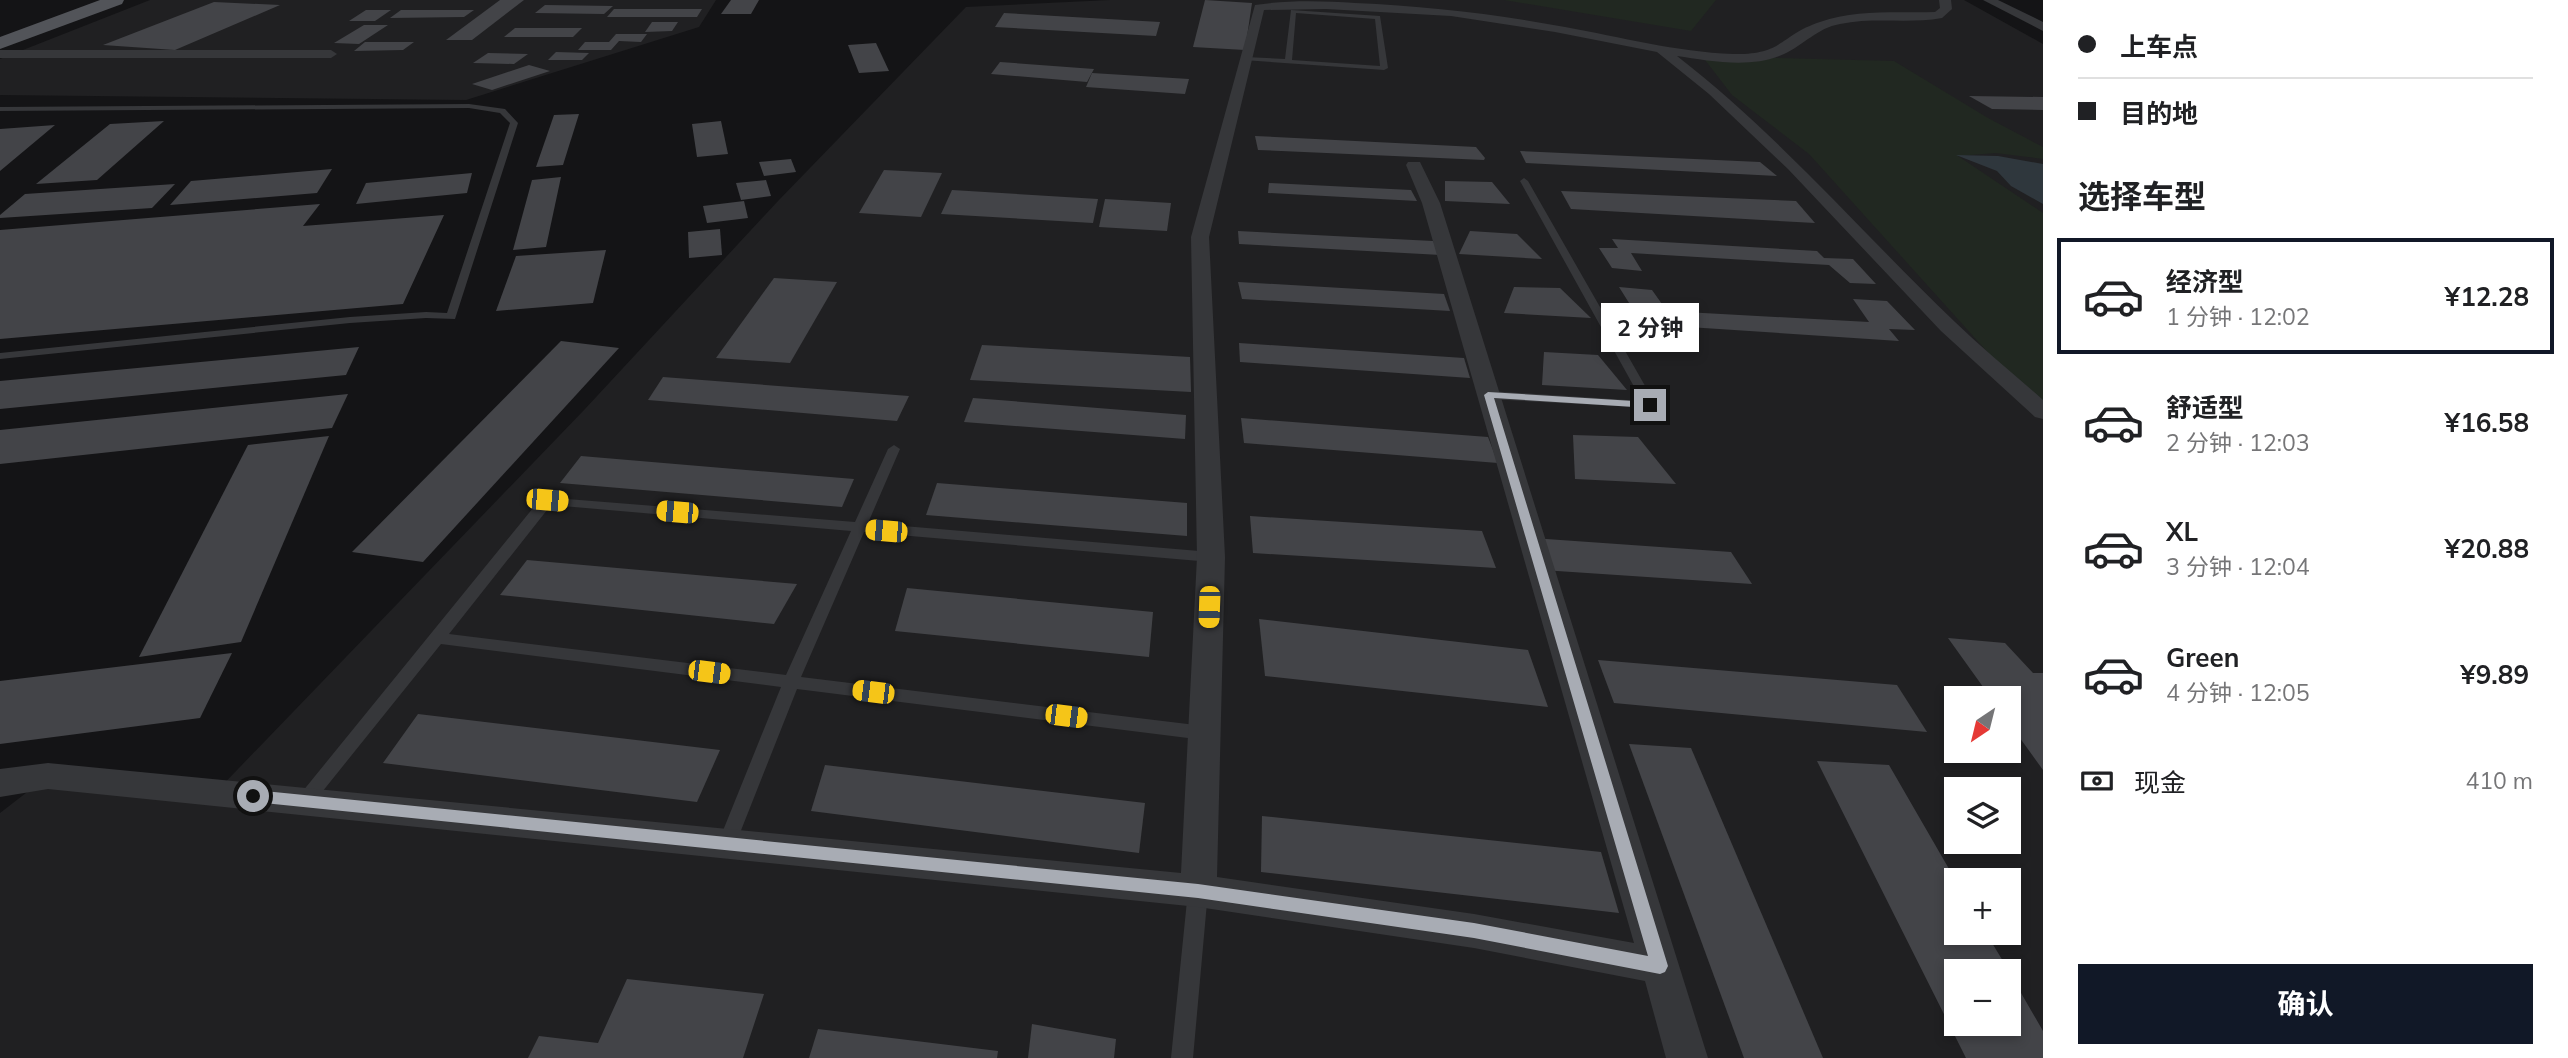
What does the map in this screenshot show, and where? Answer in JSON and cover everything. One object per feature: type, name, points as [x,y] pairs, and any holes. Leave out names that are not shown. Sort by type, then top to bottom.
[{"type":"main road","points":[[0,34],[93,0]]},
{"type":"main road","points":[[0,43],[116,0]]},
{"type":"street","points":[[1198,891],[1211,557],[1200,237],[1259,7],[1266,2],[1337,8],[1408,6],[1661,49],[1754,57],[1774,55],[1822,25],[1845,19],[1938,15],[1946,9],[1945,0]]},
{"type":"street","points":[[1989,0],[2043,27]]},
{"type":"street","points":[[1661,49],[1714,91],[1794,166],[1948,327],[2043,412]]},
{"type":"street","points":[[0,54],[331,54]]},
{"type":"street","points":[[1414,165],[1431,204],[1687,1058]]},
{"type":"street","points":[[0,783],[48,776],[1198,891],[1474,931],[1660,966]]},
{"type":"lane","points":[[1245,59],[1288,62],[1384,68],[1378,16],[1337,8],[1293,11],[1288,62]]},
{"type":"lane","points":[[0,109],[469,106],[502,111],[514,123],[451,317],[426,315],[350,320],[0,356]]},
{"type":"lane","points":[[1488,395],[1650,405],[1524,181]]},
{"type":"lane","points":[[727,843],[790,682],[894,449]]},
{"type":"lane","points":[[304,802],[547,500],[1211,557]]},
{"type":"lane","points":[[437,638],[1204,733]]},
{"type":"lane","points":[[1182,1058],[1198,891]]},
{"type":"shaded area","points":[[150,0],[716,0],[699,27],[466,100],[0,95],[0,59]]},
{"type":"shaded area","points":[[1110,0],[1964,0],[2043,44],[2043,1058],[0,1058],[0,813],[48,776],[212,796],[585,409],[778,201],[966,7]]},
{"type":"shaded area","points":[[1504,0],[1716,0],[1691,31]]},
{"type":"shaded area","points":[[1702,56],[1894,61],[1988,118],[2043,147],[2043,159],[1996,153],[1958,156],[2043,213],[2043,403],[1992,357],[1809,154],[1732,95]]},
{"type":"shaded area","points":[[1956,155],[1998,156],[2043,164],[2043,204],[2011,186],[1997,171]]},
{"type":"building","points":[[500,0],[524,0],[472,40],[446,40]]},
{"type":"building","points":[[731,0],[759,0],[751,14],[721,14]]},
{"type":"building","points":[[1205,0],[1252,3],[1245,50],[1193,47]]},
{"type":"building","points":[[214,2],[280,5],[175,50],[103,45]]},
{"type":"building","points":[[545,5],[613,6],[604,14],[535,13]]},
{"type":"building","points":[[614,9],[702,9],[697,17],[607,17]]},
{"type":"building","points":[[366,10],[391,10],[375,21],[349,21]]},
{"type":"building","points":[[401,10],[474,10],[464,17],[390,18]]},
{"type":"building","points":[[1004,13],[1160,22],[1156,36],[995,27]]},
{"type":"building","points":[[652,22],[678,22],[672,31],[645,32]]},
{"type":"building","points":[[364,25],[388,25],[359,44],[334,43]]},
{"type":"building","points":[[515,28],[582,28],[573,37],[504,37]]},
{"type":"building","points":[[616,34],[647,34],[641,42],[619,41],[611,50],[578,50],[585,42],[609,42]]},
{"type":"building","points":[[365,42],[414,42],[403,50],[354,51]]},
{"type":"building","points":[[876,43],[889,71],[859,73],[848,45]]},
{"type":"building","points":[[556,52],[589,53],[582,60],[548,60]]},
{"type":"building","points":[[488,53],[528,54],[514,64],[473,63]]},
{"type":"building","points":[[1000,62],[1094,69],[1087,82],[991,74]]},
{"type":"building","points":[[529,65],[550,71],[492,90],[472,84]]},
{"type":"building","points":[[1092,73],[1189,79],[1185,94],[1086,87]]},
{"type":"building","points":[[1969,96],[2043,97],[2043,110],[1992,109]]},
{"type":"building","points":[[579,114],[563,165],[536,167],[554,115]]},
{"type":"building","points":[[164,121],[97,180],[36,184],[110,124]]},
{"type":"building","points":[[721,121],[728,154],[697,157],[692,124]]},
{"type":"building","points":[[55,125],[0,171],[0,129]]},
{"type":"building","points":[[1255,136],[1476,147],[1485,158],[1258,150]]},
{"type":"building","points":[[1520,151],[1760,162],[1777,176],[1526,163]]},
{"type":"building","points":[[791,159],[796,172],[764,176],[759,162]]},
{"type":"building","points":[[332,169],[317,193],[170,205],[191,181]]},
{"type":"building","points":[[884,170],[942,173],[921,217],[859,213]]},
{"type":"building","points":[[472,173],[467,193],[356,204],[366,183]]},
{"type":"building","points":[[561,177],[546,247],[513,250],[532,180]]},
{"type":"building","points":[[766,180],[771,196],[741,200],[736,183]]},
{"type":"building","points":[[1445,181],[1492,182],[1510,204],[1445,201]]},
{"type":"building","points":[[1269,183],[1411,190],[1417,201],[1268,193]]},
{"type":"building","points":[[175,184],[152,208],[0,218],[0,215],[25,194]]},
{"type":"building","points":[[952,190],[1098,199],[1093,223],[941,214]]},
{"type":"building","points":[[1561,191],[1796,201],[1815,223],[1571,209]]},
{"type":"building","points":[[1105,199],[1171,203],[1167,231],[1099,227]]},
{"type":"building","points":[[744,201],[748,218],[707,223],[703,206]]},
{"type":"building","points":[[320,204],[303,226],[444,215],[403,304],[0,339],[0,230]]},
{"type":"building","points":[[720,229],[722,255],[689,258],[688,232]]},
{"type":"building","points":[[1238,231],[1433,241],[1441,255],[1239,244]]},
{"type":"building","points":[[1470,231],[1517,234],[1542,259],[1459,254]]},
{"type":"building","points":[[1612,239],[1817,251],[1824,258],[1853,259],[1876,284],[1850,283],[1829,265],[1631,253],[1642,271],[1612,268],[1599,248],[1618,248]]},
{"type":"building","points":[[606,250],[593,303],[496,311],[516,256]]},
{"type":"building","points":[[774,278],[837,282],[790,363],[716,358]]},
{"type":"building","points":[[1238,282],[1444,294],[1450,311],[1242,299]]},
{"type":"building","points":[[1514,287],[1560,288],[1591,318],[1504,313]]},
{"type":"building","points":[[1619,287],[1652,290],[1667,311],[1869,322],[1853,299],[1887,301],[1915,330],[1889,329],[1899,341],[1673,326],[1668,317],[1636,314]]},
{"type":"building","points":[[561,341],[619,348],[423,562],[352,552]]},
{"type":"building","points":[[1239,343],[1464,358],[1470,378],[1240,362]]},
{"type":"building","points":[[982,345],[1190,357],[1191,392],[970,380]]},
{"type":"building","points":[[359,347],[346,375],[0,409],[0,381]]},
{"type":"building","points":[[1544,352],[1598,355],[1627,390],[1542,385]]},
{"type":"building","points":[[663,377],[909,396],[897,421],[648,400]]},
{"type":"building","points":[[348,394],[332,428],[0,464],[0,430]]},
{"type":"building","points":[[973,398],[1186,415],[1185,439],[964,422]]},
{"type":"building","points":[[1241,418],[1488,437],[1498,463],[1244,443]]},
{"type":"building","points":[[1573,435],[1638,437],[1676,484],[1575,479]]},
{"type":"building","points":[[329,436],[241,642],[139,657],[248,445]]},
{"type":"building","points":[[581,456],[854,479],[842,507],[560,483]]},
{"type":"building","points":[[937,483],[1187,503],[1187,536],[926,515]]},
{"type":"building","points":[[1250,516],[1482,531],[1496,568],[1253,553]]},
{"type":"building","points":[[1532,538],[1731,552],[1752,584],[1542,570]]},
{"type":"building","points":[[527,560],[797,584],[774,624],[500,595]]},
{"type":"building","points":[[907,588],[1153,612],[1149,657],[895,631]]},
{"type":"building","points":[[1259,619],[1528,650],[1548,707],[1265,676]]},
{"type":"building","points":[[1948,638],[2005,643],[2033,673],[2043,673],[2043,770],[2021,740],[2021,686],[1982,686]]},
{"type":"building","points":[[232,653],[200,718],[0,744],[0,681]]},
{"type":"building","points":[[1598,660],[1897,685],[1927,732],[1614,703]]},
{"type":"building","points":[[418,714],[720,750],[697,802],[383,763]]},
{"type":"building","points":[[1629,744],[1691,748],[1823,1058],[1744,1058]]},
{"type":"building","points":[[1817,761],[1889,765],[1948,868],[1944,868],[1944,945],[1993,945],[2002,959],[1944,959],[1944,1014]]},
{"type":"building","points":[[825,765],[1145,803],[1139,853],[811,811]]},
{"type":"building","points":[[1262,816],[1601,852],[1619,913],[1261,872]]},
{"type":"building","points":[[627,979],[764,994],[743,1058],[528,1058],[539,1036],[598,1043]]},
{"type":"building","points":[[2021,993],[2043,1031],[2043,1058],[1966,1058],[1955,1036],[2021,1036]]},
{"type":"building","points":[[1032,1024],[1116,1039],[1114,1058],[1028,1058]]},
{"type":"building","points":[[818,1029],[998,1051],[997,1058],[809,1058]]},
{"type":"route","points":[[253,796],[1198,891],[1474,931],[1660,966],[1488,395],[1650,405]]}]
